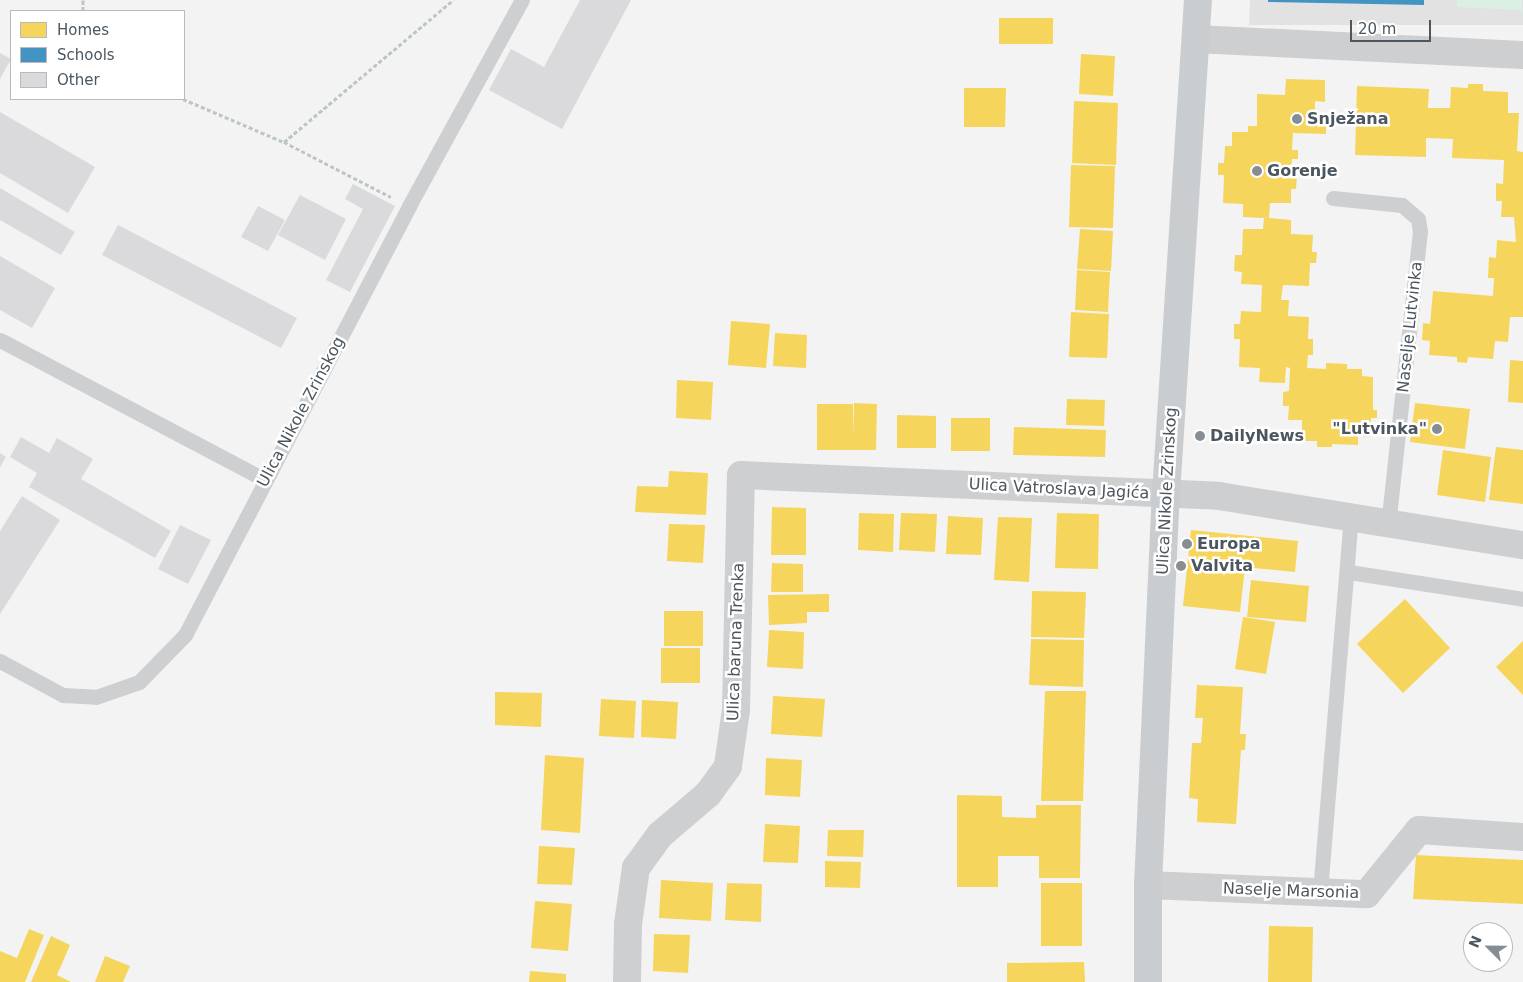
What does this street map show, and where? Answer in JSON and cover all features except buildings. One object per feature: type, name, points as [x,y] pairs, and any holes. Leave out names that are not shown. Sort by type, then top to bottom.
[{"type":"main road","name":"Ulica Nikole Zrinskog","points":[[1148,982],[1148,885],[1166,494],[1198,0]]},
{"type":"street","points":[[1196,39],[1523,56]]},
{"type":"street","name":"Ulica Vatroslava Jagića","points":[[741,475],[1219,496],[1523,545]]},
{"type":"street","name":"Ulica baruna Trenka","points":[[627,982],[628,924],[636,868],[660,835],[708,794],[728,766],[736,710],[741,475]]},
{"type":"street","name":"Naselje Marsonia","points":[[1148,885],[1367,894],[1419,830],[1523,837]]},
{"type":"lane","name":"Ulica Nikole Zrinskog","points":[[0,661],[63,695],[96,698],[139,682],[185,635],[409,206],[522,0]]},
{"type":"lane","name":"Naselje Lutvinka","points":[[1333,198],[1402,205],[1418,219],[1420,231],[1388,524]]},
{"type":"lane","points":[[0,340],[265,480]]},
{"type":"lane","points":[[1320,892],[1349,572],[1351,517]]},
{"type":"lane","points":[[1349,572],[1523,599]]},
{"type":"path","points":[[284,142],[453,0]]},
{"type":"path","points":[[185,100],[284,142],[409,206]]},
{"type":"shaded area","points":[[1250,0],[1523,0],[1523,25],[1249,25]]},
{"type":"green space","points":[[1457,0],[1522,0],[1522,10],[1457,7]]},
{"type":"place","name":"Snježana","points":[[1297,119]]},
{"type":"place","name":"Gorenje","points":[[1257,171]]},
{"type":"place","name":"\"Lutvinka\"","points":[[1437,429]]},
{"type":"place","name":"DailyNews","points":[[1200,436]]},
{"type":"place","name":"Europa","points":[[1187,544]]},
{"type":"place","name":"Valvita","points":[[1181,566]]}]
